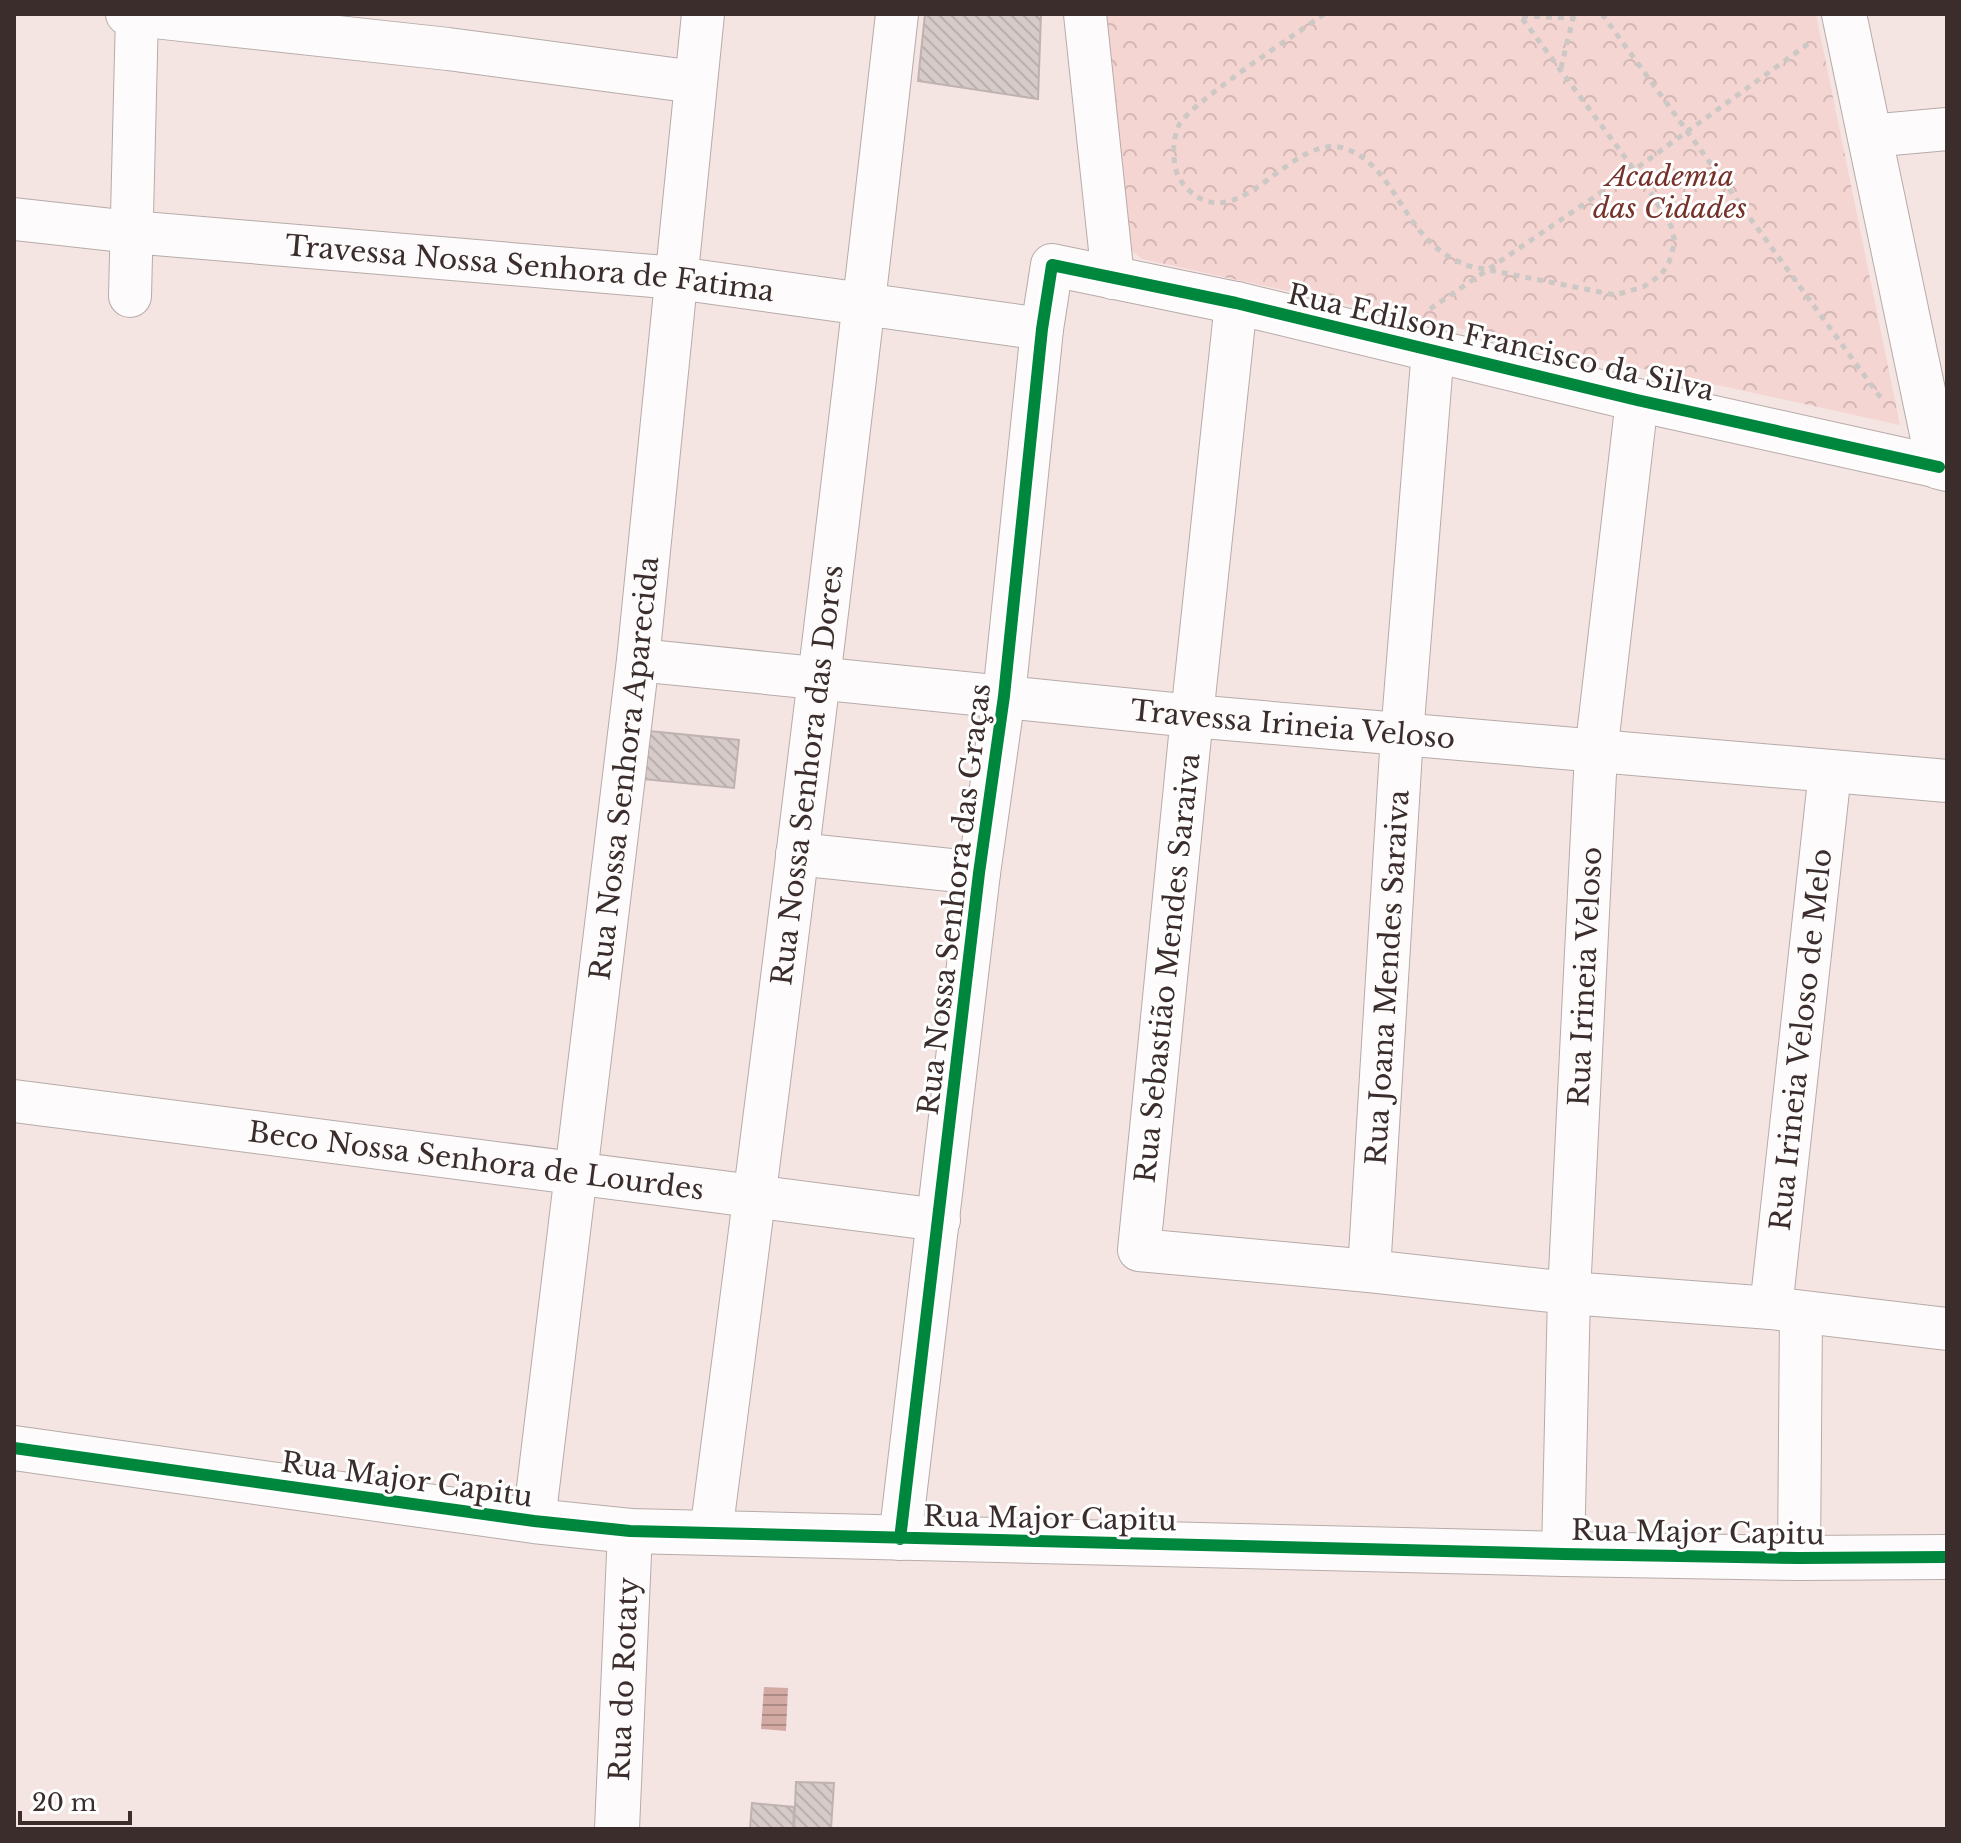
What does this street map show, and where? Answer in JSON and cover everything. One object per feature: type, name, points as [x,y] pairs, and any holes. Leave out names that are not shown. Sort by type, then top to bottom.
[{"type":"street","points":[[130,296],[133,14],[449,32],[695,82]]},
{"type":"street","name":"Rua Nossa Senhora Aparecida","points":[[534,1521],[638,660],[703,14]]},
{"type":"street","name":"Rua Nossa Senhora das Dores","points":[[711,1533],[821,677],[897,14]]},
{"type":"street","points":[[1085,14],[1113,278]]},
{"type":"street","points":[[1844,16],[1943,468]]},
{"type":"street","points":[[1869,136],[1947,129]]},
{"type":"street","name":"Travessa Nossa Senhora de Fatima","points":[[14,219],[131,232],[677,278],[1042,329]]},
{"type":"street","name":"Rua Edilson Francisco da Silva","points":[[1052,265],[1236,303],[1637,400],[1943,468]]},
{"type":"street","name":"Rua Nossa Senhora das Graças","points":[[900,1539],[979,873],[1004,696],[1042,329],[1052,265]]},
{"type":"street","name":"Rua Sebastião Mendes Saraiva","points":[[1236,303],[1139,1250],[1369,1271]]},
{"type":"street","name":"Rua Joana Mendes Saraiva","points":[[1369,1271],[1402,735],[1433,349]]},
{"type":"street","name":"Rua Irineia Veloso","points":[[1563,1554],[1569,1293],[1596,753],[1637,400]]},
{"type":"street","name":"Travessa Irineia Veloso","points":[[638,660],[1192,716],[1947,781]]},
{"type":"street","name":"Rua Irineia Veloso de Melo","points":[[1799,1558],[1786,1310],[1830,772]]},
{"type":"street","points":[[797,854],[979,873]]},
{"type":"street","name":"Beco Nossa Senhora de Lourdes","points":[[14,1101],[939,1220]]},
{"type":"street","points":[[1369,1271],[1569,1293],[1786,1310],[1947,1329]]},
{"type":"street","name":"Rua Major Capitu","points":[[14,1448],[534,1521],[630,1531],[1563,1554],[1947,1557]]},
{"type":"street","name":"Rua do Rotaty","points":[[617,1829],[630,1531]]},
{"type":"path","points":[[1324,14],[1215,92],[1180,123],[1174,142],[1179,180],[1205,202],[1226,203],[1311,151],[1348,149],[1377,171],[1416,229],[1450,259],[1615,295],[1643,287],[1661,275],[1669,262],[1675,242],[1671,226],[1634,170],[1520,15]]},
{"type":"path","points":[[1520,15],[1573,18],[1579,14]]},
{"type":"path","points":[[1602,14],[1891,412]]},
{"type":"path","points":[[1385,339],[1634,170],[1844,16]]},
{"type":"path","points":[[1561,69],[1573,18]]},
{"type":"green space","name":"Academia das Cidades","points":[[1102,14],[1816,14],[1900,425],[1142,259],[1133,252],[1129,243]]},
{"type":"shaded area","points":[[764,1687],[788,1688],[786,1731],[761,1729]]},
{"type":"building","points":[[925,14],[1041,14],[1038,99],[918,81]]},
{"type":"building","points":[[649,731],[739,740],[734,788],[644,779]]},
{"type":"building","points":[[796,1782],[834,1783],[831,1829],[794,1829]]},
{"type":"building","points":[[752,1803],[794,1807],[793,1829],[750,1829]]},
{"type":"cycle path","points":[[900,1539],[979,873],[1004,696],[1042,329],[1052,265],[1236,303],[1637,400],[1939,467]]},
{"type":"cycle path","points":[[14,1448],[534,1521],[630,1531],[1563,1554],[1947,1557]]}]
